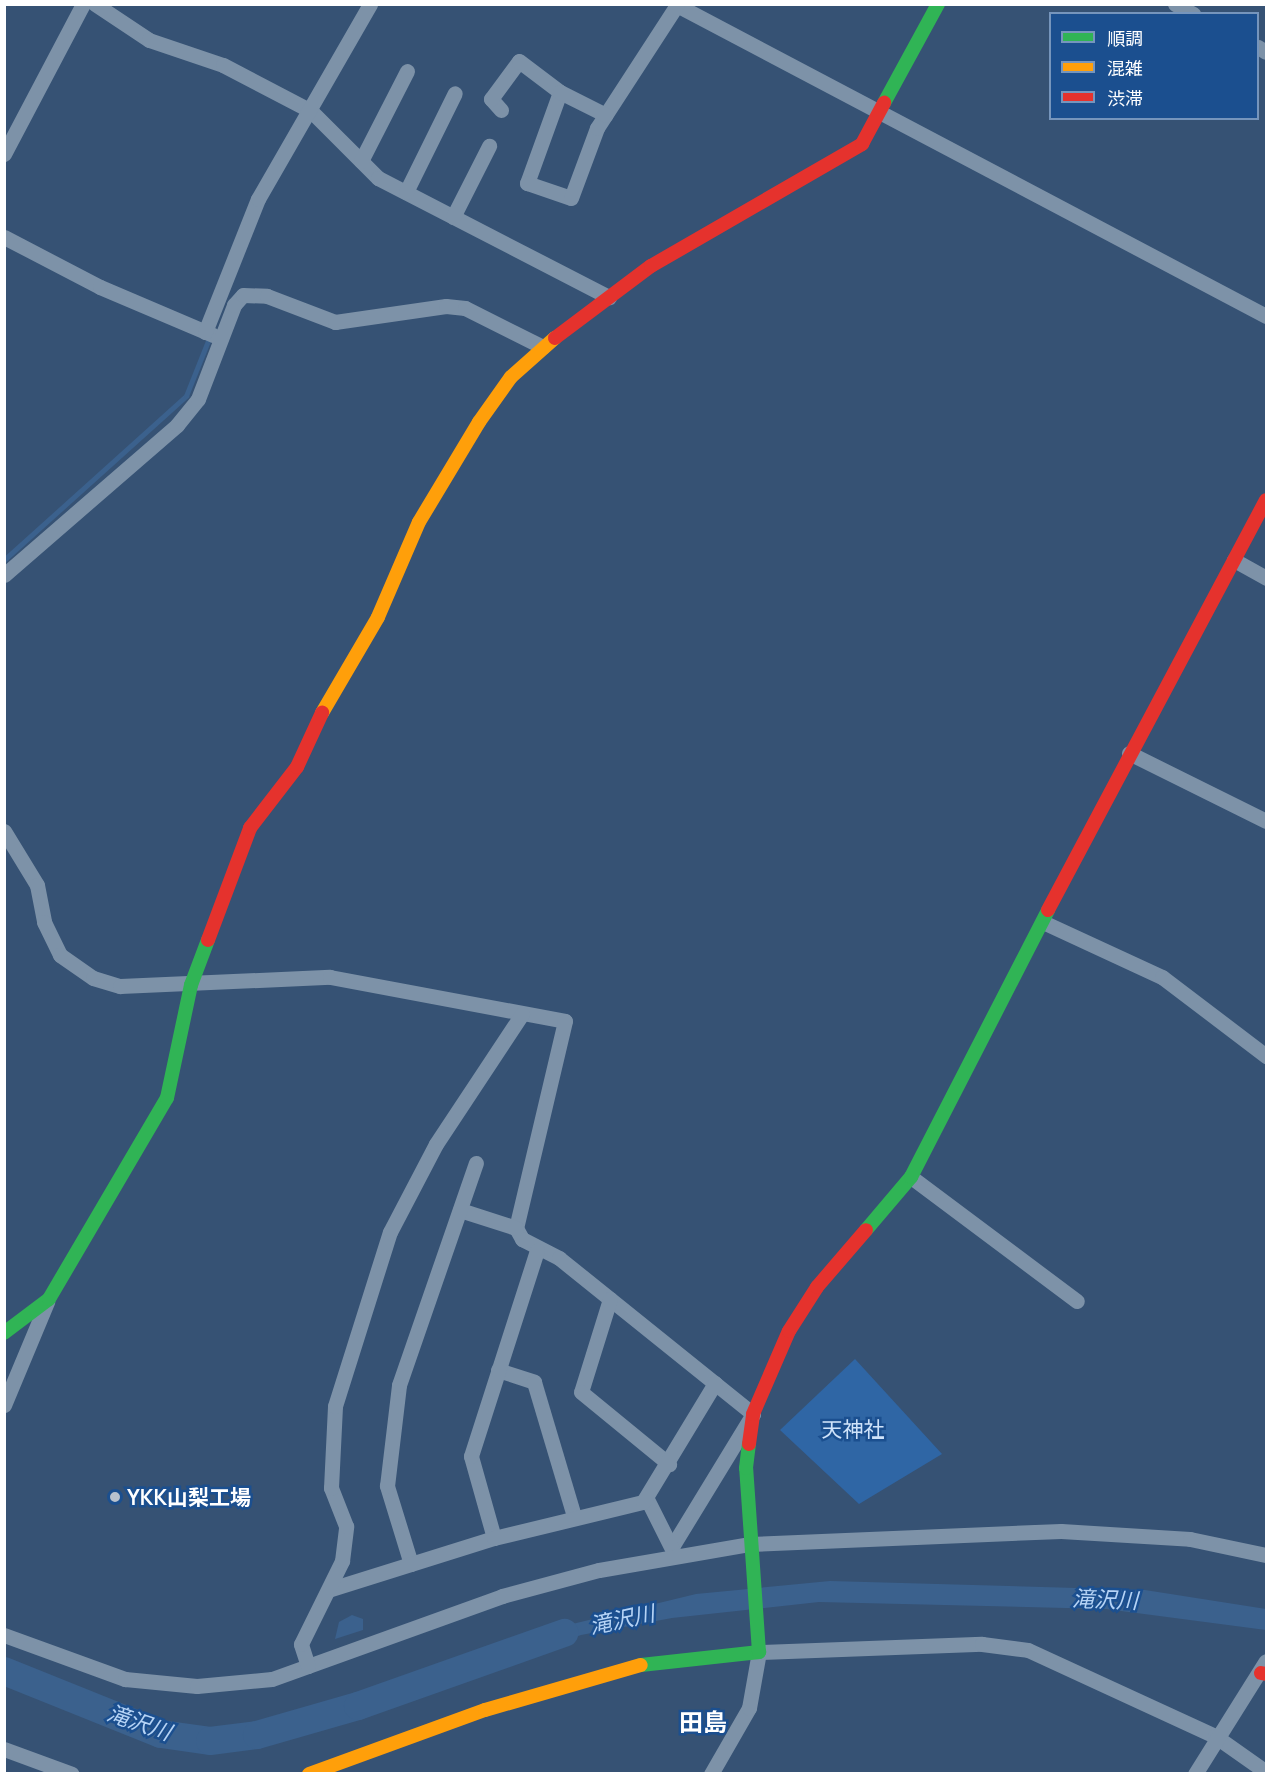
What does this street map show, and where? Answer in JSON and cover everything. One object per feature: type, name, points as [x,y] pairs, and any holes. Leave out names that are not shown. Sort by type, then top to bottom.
[{"type":"street","points":[[4,154],[83,4]]},
{"type":"street","points":[[95,4],[150,40],[223,65],[314,114],[378,178],[609,297]]},
{"type":"street","points":[[4,574],[177,424],[198,399],[239,238],[314,114],[370,4]]},
{"type":"street","points":[[4,1405],[49,1299],[167,1098],[191,985],[250,828],[297,767],[332,692],[378,617],[442,478],[511,377],[543,347],[609,297],[706,232],[844,157],[862,144],[881,113],[938,4]]},
{"type":"street","points":[[1175,4],[1189,12]]},
{"type":"street","points":[[560,92],[527,183],[571,198],[586,147],[676,5],[1265,311]]},
{"type":"street","points":[[501,110],[491,99],[519,61],[560,92],[606,115]]},
{"type":"street","points":[[361,161],[407,71]]},
{"type":"street","points":[[406,192],[455,93]]},
{"type":"street","points":[[453,217],[489,146]]},
{"type":"street","points":[[4,237],[100,287],[213,335]]},
{"type":"street","points":[[213,335],[243,295],[255,294],[335,322],[446,306],[465,308],[543,347]]},
{"type":"street","points":[[673,1551],[753,1414],[789,1331],[817,1287],[912,1177],[1045,923],[1129,753],[1266,500]]},
{"type":"street","points":[[1234,560],[1266,578]]},
{"type":"street","points":[[1129,753],[1266,821]]},
{"type":"street","points":[[4,831],[38,885],[52,940],[74,968],[120,986],[191,985],[330,977],[565,1021],[516,1228]]},
{"type":"street","points":[[1045,923],[1162,976],[1266,1056]]},
{"type":"street","points":[[308,1666],[302,1644],[331,1589],[342,1561],[346,1526],[331,1488],[335,1406],[390,1232],[436,1144],[522,1014]]},
{"type":"street","points":[[411,1564],[387,1486],[399,1385],[476,1163]]},
{"type":"street","points":[[912,1177],[1077,1301]]},
{"type":"street","points":[[459,1210],[516,1228],[537,1250],[559,1258],[753,1414]]},
{"type":"street","points":[[494,1538],[471,1456],[537,1250]]},
{"type":"street","points":[[4,1334],[49,1299]]},
{"type":"street","points":[[610,1299],[581,1392],[669,1464]]},
{"type":"street","points":[[498,1370],[534,1382],[574,1516]]},
{"type":"street","points":[[331,1589],[494,1538],[647,1499],[715,1383]]},
{"type":"street","points":[[711,1773],[748,1708],[758,1645],[749,1549],[746,1468],[753,1414]]},
{"type":"street","points":[[647,1499],[673,1551]]},
{"type":"street","points":[[4,1635],[108,1673],[156,1683],[235,1684],[308,1666],[502,1596],[673,1551],[749,1549],[1061,1531],[1190,1539],[1266,1555]]},
{"type":"street","points":[[309,1773],[485,1710],[622,1669],[758,1645],[982,1644],[1028,1650],[1215,1736],[1266,1772]]},
{"type":"street","points":[[1195,1773],[1215,1736],[1265,1669]]},
{"type":"street","points":[[4,1749],[72,1773]]},
{"type":"green space","name":"天神社","points":[[855,1359],[942,1454],[859,1504],[780,1430]]},
{"type":"water","points":[[830,1581],[1145,1590],[1266,1609],[1266,1630],[1106,1609],[819,1602],[672,1618],[581,1635],[531,1653],[523,1636],[696,1594]]},
{"type":"water","points":[[352,1615],[363,1619],[363,1630],[335,1639],[339,1622]]},
{"type":"waterway","points":[[4,560],[186,396],[210,336]]},
{"type":"waterway","name":"滝沢川","points":[[4,1671],[161,1734],[210,1741],[257,1735],[358,1706],[564,1633]]},
{"type":"traffic: fast","points":[[884,103],[938,4]]},
{"type":"traffic: fast","points":[[866,1230],[911,1177],[1048,910]]},
{"type":"traffic: fast","points":[[4,1333],[49,1299],[167,1098],[191,985],[208,940]]},
{"type":"traffic: fast","points":[[641,1665],[759,1652],[746,1468],[749,1444]]},
{"type":"traffic: slow","points":[[322,713],[378,617],[419,522],[479,422],[511,377],[555,338]]},
{"type":"traffic: slow","points":[[309,1774],[485,1710],[641,1665]]},
{"type":"traffic: jam","points":[[555,338],[651,266],[862,144],[884,103]]},
{"type":"traffic: jam","points":[[1048,910],[1266,500]]},
{"type":"traffic: jam","points":[[208,940],[250,828],[297,767],[322,713]]},
{"type":"traffic: jam","points":[[749,1444],[753,1414],[789,1331],[817,1287],[866,1230]]},
{"type":"traffic: jam","points":[[1261,1673],[1266,1674]]},
{"type":"place","name":"YKK山梨工場","points":[[115,1497]]},
{"type":"district","name":"田島","points":[[703,1722]]}]
